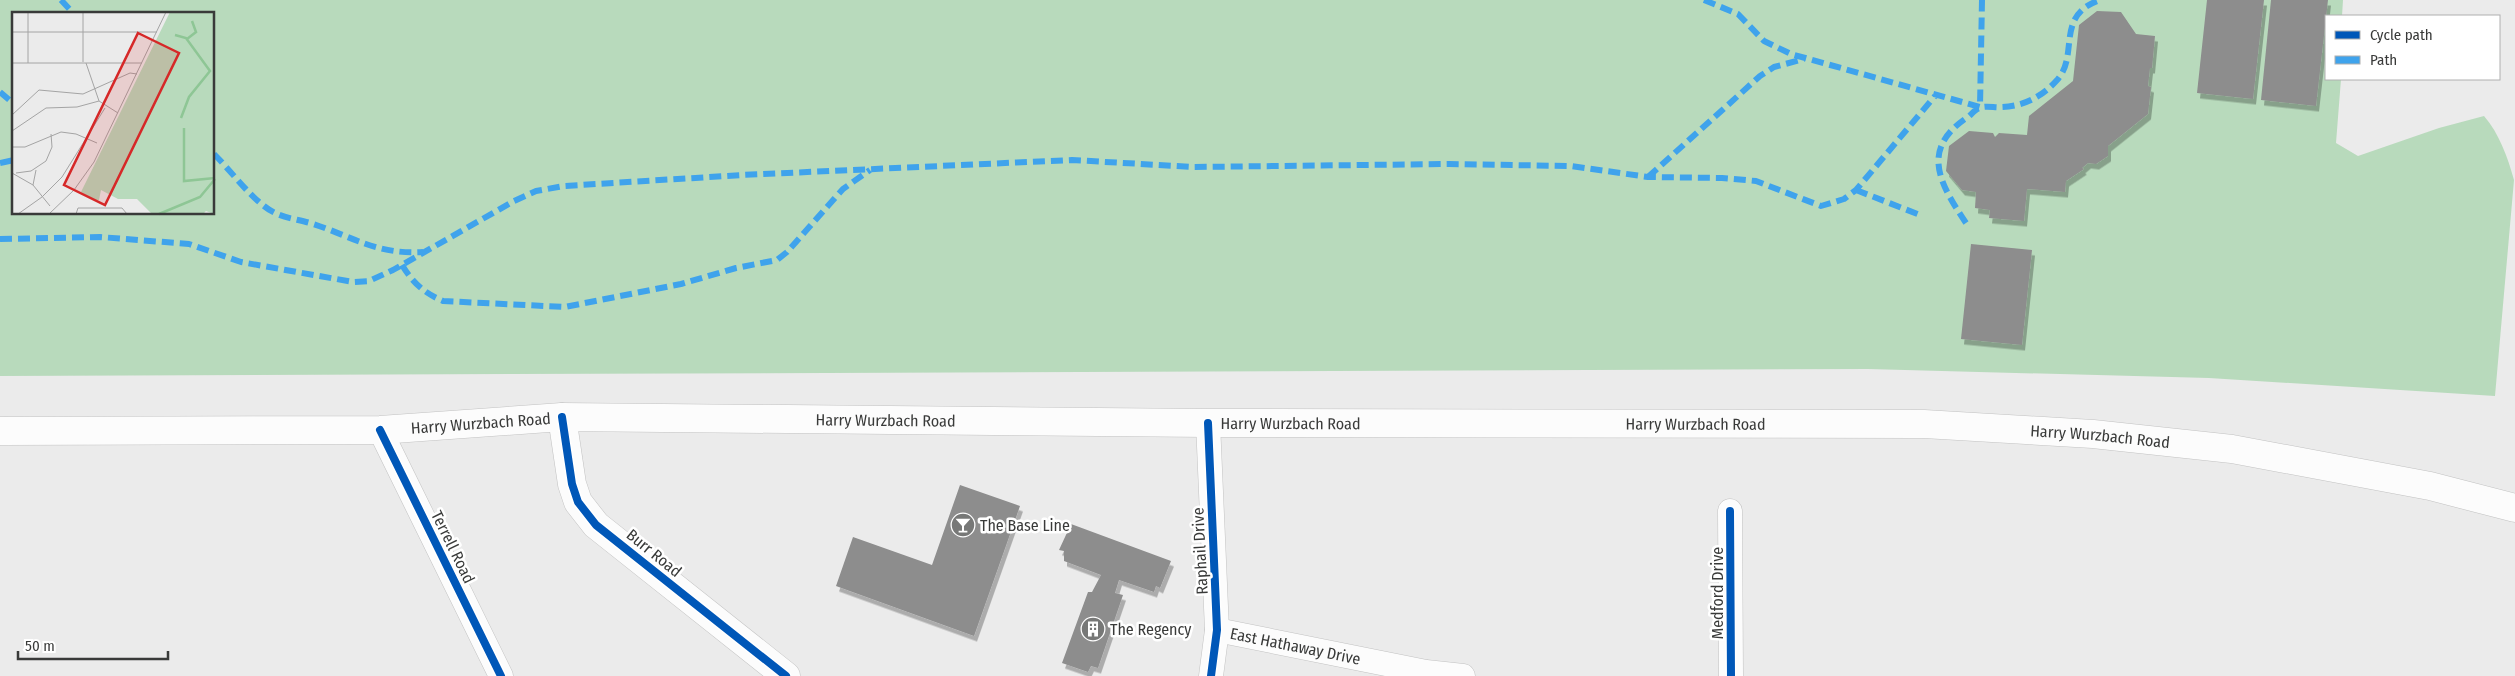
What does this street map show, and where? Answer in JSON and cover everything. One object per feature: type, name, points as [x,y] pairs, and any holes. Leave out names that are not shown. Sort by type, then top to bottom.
[{"type":"main road","name":"Harry Wurzbach Road","points":[[0,431],[380,430],[562,417],[1208,423],[1727,422],[1924,424],[2018,428],[2163,440],[2232,449],[2430,486],[2515,508]]},
{"type":"main road","name":"Burr Road","points":[[562,417],[572,484],[578,502],[596,525],[786,676]]},
{"type":"street","name":"Raphail Drive","points":[[1208,423],[1217,630],[1211,676]]},
{"type":"street","name":"Terrell Road","points":[[380,430],[501,676]]},
{"type":"street","name":"Medford Drive","points":[[1730,511],[1730,676]]},
{"type":"street","name":"East Hathaway Drive","points":[[1217,630],[1426,672],[1463,676]]},
{"type":"green space","points":[[0,0],[2343,0],[2342,15],[2325,15],[2325,80],[2341,80],[2336,143],[2358,156],[2439,128],[2484,116],[2494,130],[2509,163],[2514,180],[2495,396],[2209,378],[1868,369],[0,376]]},
{"type":"building","points":[[2207,0],[2264,0],[2253,99],[2197,93]]},
{"type":"building","points":[[2271,0],[2328,0],[2316,106],[2261,100]]},
{"type":"building","points":[[2097,11],[2121,12],[2136,34],[2155,36],[2148,86],[2151,87],[2148,114],[2108,146],[2108,156],[2096,164],[2088,163],[2082,168],[2084,169],[2066,181],[2065,192],[2027,189],[2024,221],[1989,218],[1990,210],[1975,208],[1976,192],[1962,190],[1946,171],[1949,146],[1969,131],[1993,133],[1995,137],[1999,133],[2027,135],[2029,116],[2073,81],[2079,25]]},
{"type":"building","points":[[1971,244],[2032,250],[2022,345],[1961,339]]},
{"type":"building","points":[[960,485],[1020,506],[974,636],[836,586],[853,537],[932,565]]},
{"type":"building","name":"The Regency","points":[[1071,524],[1171,561],[1160,588],[1156,586],[1154,592],[1119,580],[1115,593],[1123,595],[1098,668],[1091,666],[1088,672],[1062,663],[1088,592],[1092,592],[1101,575],[1064,561],[1064,551],[1059,550]]},
{"type":"marked path","points":[[61,0],[72,12]]},
{"type":"marked path","points":[[1704,0],[1738,14],[1764,41],[1791,54],[1980,107],[1982,0]]},
{"type":"marked path","points":[[1966,223],[1942,181],[1939,154],[1943,142],[1953,129],[1975,110],[1985,107],[2018,105],[2040,95],[2052,85],[2064,69],[2072,25],[2077,15],[2086,7],[2100,0]]},
{"type":"marked path","points":[[1648,177],[1760,76],[1774,67],[1804,59]]},
{"type":"marked path","points":[[0,92],[12,102]]},
{"type":"marked path","points":[[0,239],[100,237],[189,244],[241,262],[353,282],[369,281],[393,270],[514,201],[536,191],[564,186],[742,175],[1072,160],[1194,167],[1449,164],[1571,166],[1648,177],[1722,178],[1756,181],[1821,206],[1844,199],[1856,190],[1935,96]]},
{"type":"marked path","points":[[215,155],[251,195],[275,213],[325,228],[378,248],[391,251],[423,252]]},
{"type":"marked path","points":[[0,163],[12,160]]},
{"type":"marked path","points":[[402,265],[419,287],[443,301],[565,307],[681,284],[736,268],[777,260],[787,252],[843,189],[870,170]]},
{"type":"marked path","points":[[1856,190],[1920,215]]},
{"type":"cycle path","points":[[562,417],[572,484],[578,502],[596,525],[786,676]]},
{"type":"cycle path","points":[[1208,423],[1217,630],[1211,676]]},
{"type":"cycle path","points":[[380,430],[501,676]]},
{"type":"cycle path","points":[[1730,511],[1731,676]]},
{"type":"place","name":"The Base Line","points":[[963,525]]},
{"type":"place","name":"The Regency","points":[[1093,629]]}]
